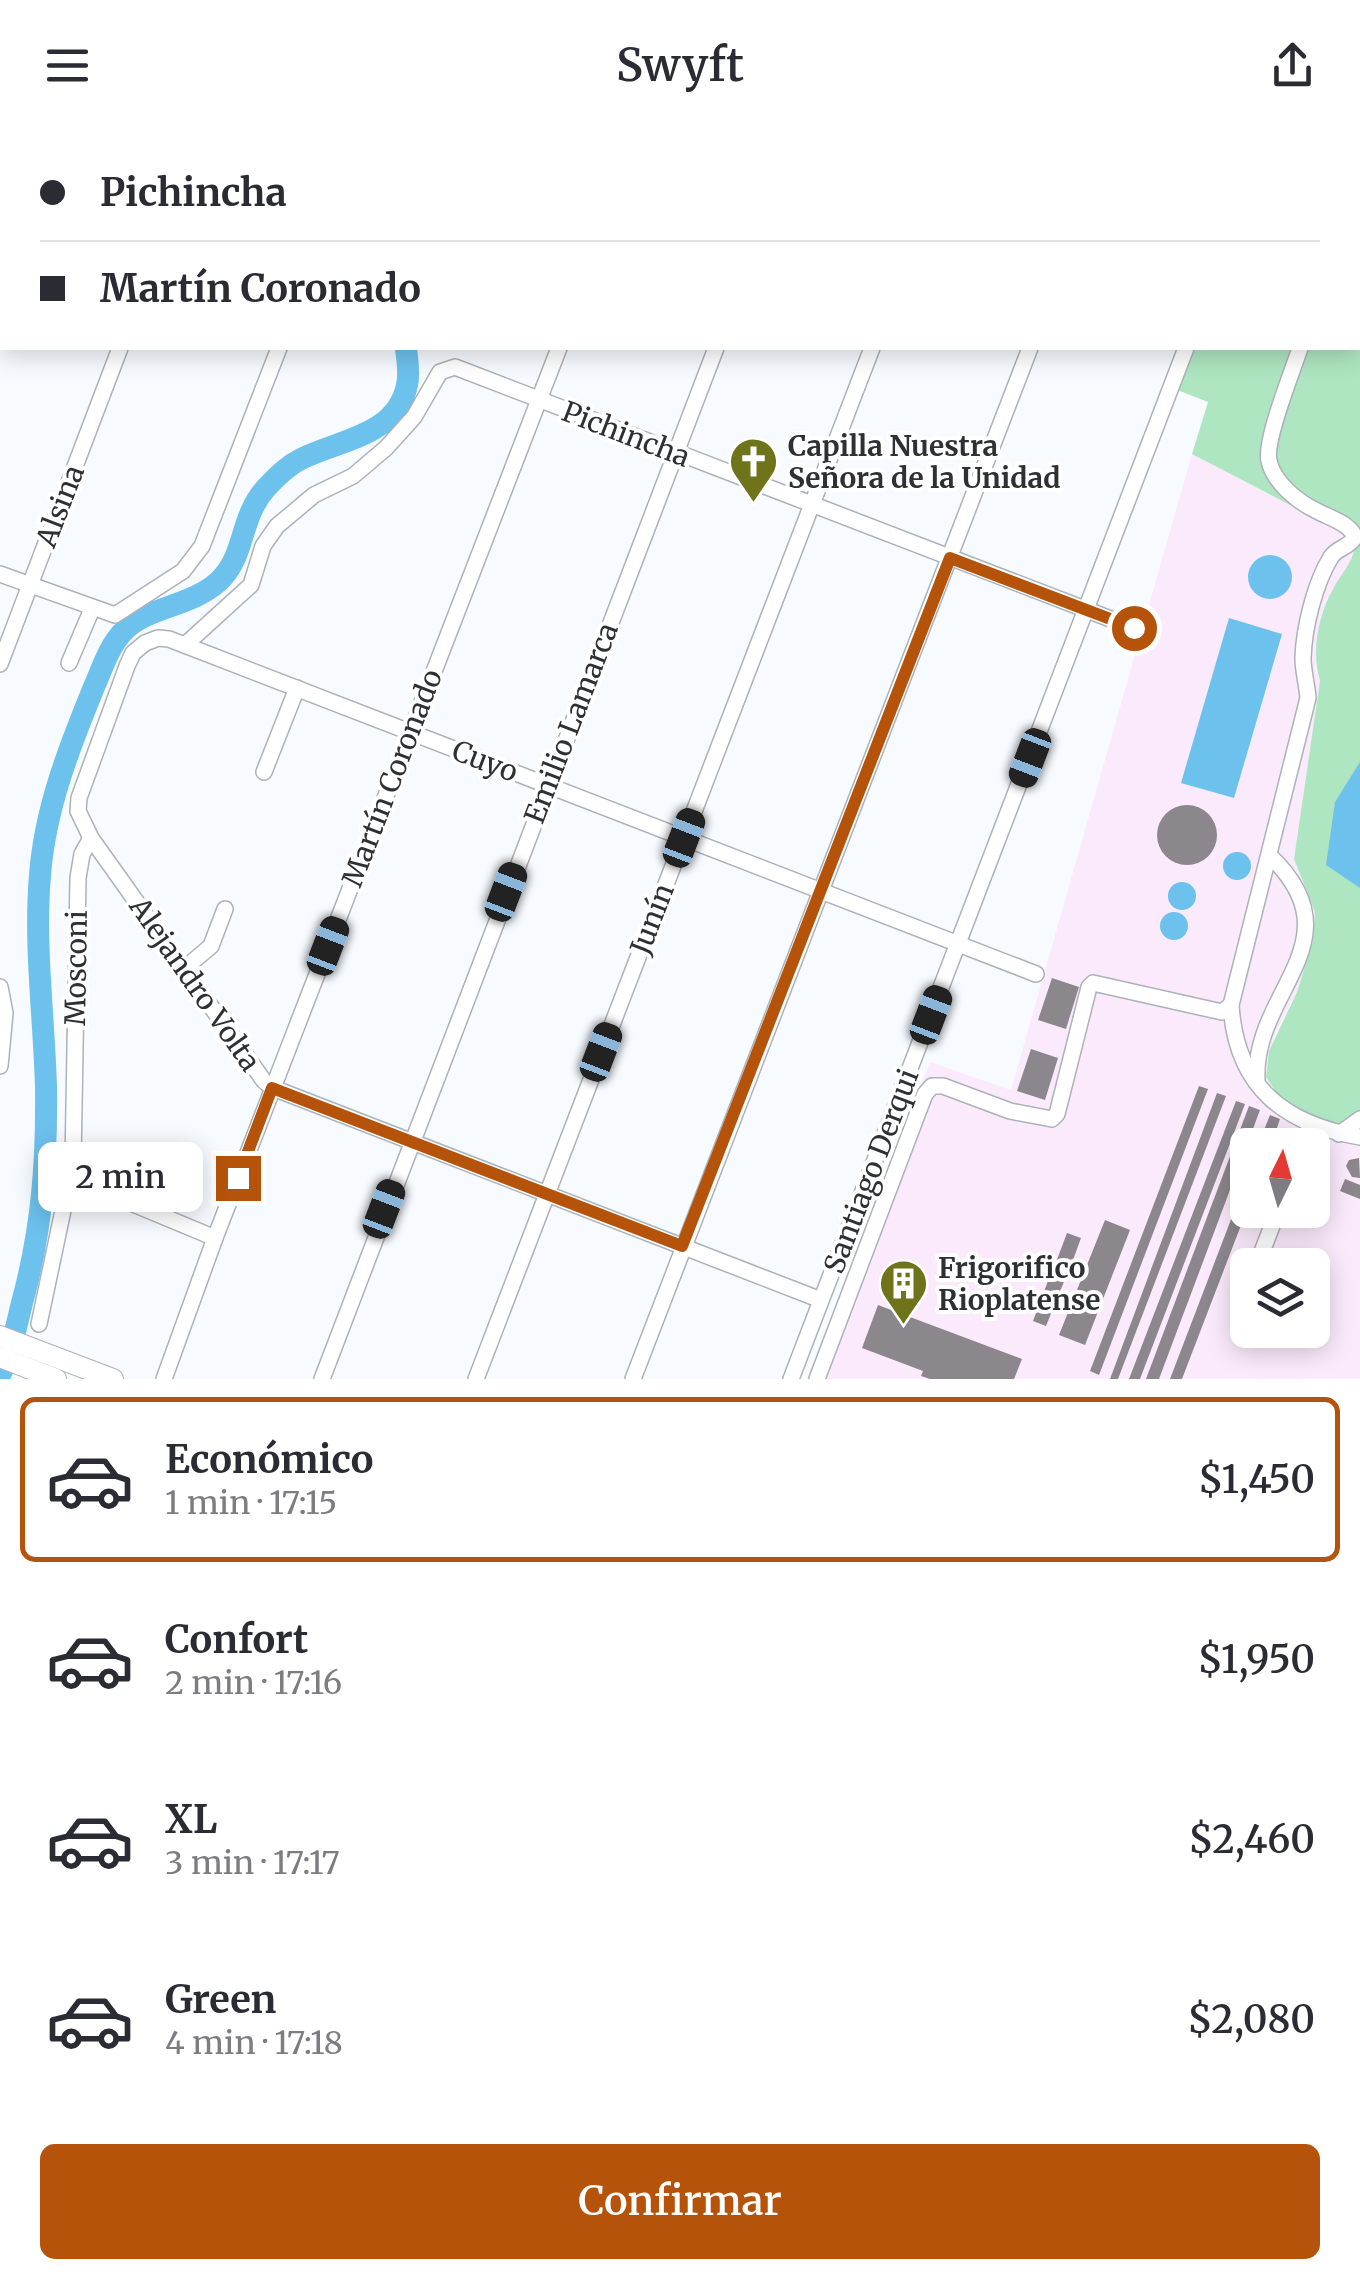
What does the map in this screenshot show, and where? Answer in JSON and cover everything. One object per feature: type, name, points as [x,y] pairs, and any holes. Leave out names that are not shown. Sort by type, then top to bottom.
[{"type":"main road","points":[[0,1336],[56,1379]]},
{"type":"main road","points":[[0,1357],[27,1357],[113,1379]]},
{"type":"street","name":"Alsina","points":[[0,664],[119,350]]},
{"type":"street","points":[[0,574],[115,615],[183,571],[202,546],[277,350]]},
{"type":"street","name":"Martín Coronado","points":[[164,1379],[272,1088],[559,350]]},
{"type":"street","name":"Emilio Lamarca","points":[[322,1379],[715,350]]},
{"type":"street","name":"Junín","points":[[476,1379],[871,350]]},
{"type":"street","points":[[633,1379],[1029,350]]},
{"type":"street","name":"Santiago Derqui","points":[[791,1379],[1185,350]]},
{"type":"street","points":[[1299,350],[1270,444],[1269,461],[1283,486],[1304,504],[1346,526],[1355,537],[1331,557],[1316,594],[1303,661],[1308,698],[1231,1005],[1232,1026],[1257,1084],[1276,1106],[1310,1125],[1360,1137]]},
{"type":"street","name":"Pichincha","points":[[185,645],[251,585],[263,546],[277,526],[314,495],[354,476],[371,462],[414,417],[440,372],[455,367],[1134,628]]},
{"type":"street","points":[[69,663],[92,609]]},
{"type":"street","name":"Cuyo","points":[[158,638],[298,688],[1036,974]]},
{"type":"street","name":"Mosconi","points":[[39,1324],[71,1178],[78,878],[82,854],[91,838],[78,810],[82,788],[133,654],[158,638]]},
{"type":"street","points":[[264,772],[298,688]]},
{"type":"street","name":"Alejandro Volta","points":[[91,838],[272,1088],[822,1300]]},
{"type":"street","points":[[1257,1084],[1261,1038],[1293,975],[1306,930],[1298,888],[1270,856]]},
{"type":"street","points":[[184,969],[216,940],[225,909]]},
{"type":"street","points":[[817,1379],[925,1094],[932,1086],[943,1086],[1010,1111],[1052,1119],[1057,1114],[1092,983],[1222,1012],[1231,1005]]},
{"type":"street","points":[[0,987],[5,1014],[0,1066]]},
{"type":"street","points":[[1339,1134],[1360,1119]]},
{"type":"street","points":[[71,1178],[215,1238]]},
{"type":"shaded area","points":[[1192,454],[1347,534],[1355,547],[1353,557],[1331,592],[1315,666],[1320,681],[1294,859],[1315,912],[1313,941],[1297,992],[1275,1034],[1266,1077],[1360,1132],[1360,1379],[807,1379],[930,1062],[1011,1090]]},
{"type":"green space","points":[[1184,350],[1360,350],[1360,1132],[1333,1128],[1294,1108],[1280,1098],[1266,1077],[1269,1051],[1297,992],[1313,941],[1315,912],[1294,859],[1320,681],[1316,646],[1323,611],[1355,547],[1346,534],[1192,454],[1208,402],[1172,388]]},
{"type":"water","points":[[1270,555],[1286,561],[1292,577],[1286,593],[1270,599],[1254,593],[1248,577],[1254,561]]},
{"type":"water","points":[[1229,618],[1282,634],[1234,798],[1181,783]]},
{"type":"water","points":[[1360,762],[1360,888],[1326,865],[1335,802]]},
{"type":"water","points":[[1237,852],[1247,856],[1251,866],[1247,876],[1237,880],[1227,876],[1223,866],[1227,856]]},
{"type":"water","points":[[1182,882],[1192,886],[1196,896],[1192,906],[1182,910],[1172,906],[1168,896],[1172,886]]},
{"type":"water","points":[[1174,912],[1184,916],[1188,926],[1184,936],[1174,940],[1164,936],[1160,926],[1164,916]]},
{"type":"building","points":[[1187,805],[1208,814],[1217,835],[1208,856],[1187,865],[1166,856],[1157,835],[1166,814]]},
{"type":"building","points":[[1052,978],[1079,987],[1066,1029],[1038,1020]]},
{"type":"building","points":[[1031,1049],[1058,1058],[1045,1100],[1017,1091]]},
{"type":"building","points":[[1199,1086],[1208,1089],[1099,1375],[1090,1371]]},
{"type":"building","points":[[1217,1093],[1226,1096],[1118,1379],[1110,1379]]},
{"type":"building","points":[[1236,1101],[1245,1104],[1236,1128],[1230,1128],[1230,1143],[1140,1379],[1129,1379]]},
{"type":"building","points":[[1249,1106],[1260,1110],[1253,1128],[1241,1128]]},
{"type":"building","points":[[1270,1115],[1280,1119],[1277,1128],[1265,1128]]},
{"type":"building","points":[[1230,1156],[1230,1190],[1159,1379],[1146,1379]]},
{"type":"building","points":[[1359,1158],[1360,1178],[1352,1177],[1346,1166],[1349,1160]]},
{"type":"building","points":[[1345,1179],[1360,1185],[1360,1199],[1340,1191]]},
{"type":"building","points":[[1105,1220],[1130,1230],[1085,1345],[1059,1335]]},
{"type":"building","points":[[1230,1222],[1230,1228],[1240,1228],[1182,1379],[1170,1379]]},
{"type":"building","points":[[1067,1233],[1081,1238],[1069,1271],[1055,1265]]},
{"type":"building","points":[[1051,1273],[1065,1279],[1046,1326],[1033,1321]]},
{"type":"building","name":"Frigorifico Rioplatense","points":[[878,1305],[1022,1359],[1014,1379],[930,1379],[921,1376],[923,1371],[862,1348]]},
{"type":"waterway","points":[[0,1375],[29,1276],[44,1169],[46,1087],[38,928],[43,850],[60,779],[85,710],[121,634],[142,618],[207,590],[228,571],[257,500],[278,476],[301,459],[364,434],[391,415],[407,385],[406,350]]},
{"type":"place","name":"Capilla Nuestra Señora de la Unidad","points":[[753,504]]},
{"type":"place","name":"Frigorifico Rioplatense","points":[[903,1326]]},
{"type":"route","points":[[238,1178],[272,1088],[682,1246],[950,558],[1134,628]]}]
